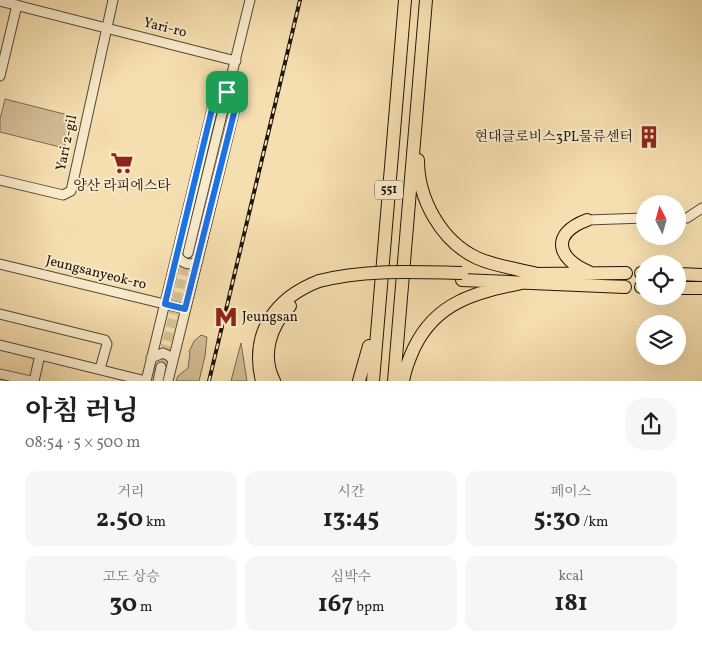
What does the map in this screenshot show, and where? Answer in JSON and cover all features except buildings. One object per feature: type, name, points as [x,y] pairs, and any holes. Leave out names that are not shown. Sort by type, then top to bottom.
[{"type":"highway","name":"551","points":[[372,381],[405,0]]},
{"type":"highway","name":"551","points":[[394,381],[426,0]]},
{"type":"highway","points":[[431,0],[419,142],[418,171],[423,195],[434,219],[455,242],[478,258],[534,278]]},
{"type":"highway","points":[[359,381],[369,346],[381,218],[388,205]]},
{"type":"highway","points":[[587,220],[569,231],[562,246],[567,260],[576,267],[591,274]]},
{"type":"highway","points":[[262,381],[259,352],[263,332],[268,322],[291,295],[321,285],[344,274],[369,272],[462,277],[534,278],[626,287]]},
{"type":"highway","points":[[403,381],[404,372],[418,340],[437,316],[461,299],[534,278],[626,273]]},
{"type":"highway","points":[[686,274],[702,275]]},
{"type":"highway","points":[[274,381],[270,374],[267,357],[270,340],[275,328],[284,313],[295,302],[321,285]]},
{"type":"highway","points":[[686,288],[702,288]]},
{"type":"street","points":[[106,28],[113,0]]},
{"type":"street","points":[[188,254],[250,0]]},
{"type":"street","name":"Yari-ro","points":[[0,1],[236,61]]},
{"type":"street","points":[[0,73],[17,5]]},
{"type":"street","name":"Yari 2-gil","points":[[0,180],[62,195],[71,191],[106,28]]},
{"type":"street","points":[[0,345],[146,381],[213,105],[227,92]]},
{"type":"street","points":[[168,381],[235,109],[227,92]]},
{"type":"street","points":[[686,218],[702,208]]},
{"type":"street","points":[[587,220],[636,218]]},
{"type":"street","points":[[177,255],[181,261],[186,263],[194,264],[198,261]]},
{"type":"street","name":"Jeungsanyeok-ro","points":[[0,264],[185,309]]},
{"type":"street","points":[[0,314],[105,340],[107,344],[100,369]]},
{"type":"street","points":[[151,358],[163,353],[173,360]]},
{"type":"street","points":[[0,374],[33,381],[40,355]]},
{"type":"street","points":[[158,381],[161,367]]},
{"type":"shaded area","points":[[5,99],[72,116],[64,148],[0,132],[0,119]]},
{"type":"shaded area","points":[[201,335],[207,337],[199,381],[176,381],[178,376],[188,368],[189,352],[194,341]]},
{"type":"shaded area","points":[[241,343],[247,381],[231,381]]},
{"type":"tunnel","points":[[161,367],[188,253]]},
{"type":"railway","points":[[209,381],[300,0]]},
{"type":"place","name":"현대글로비스3PL물류센터","points":[[649,137]]},
{"type":"place","name":"양산 라피에스타","points":[[122,163]]},
{"type":"place","name":"Jeungsan","points":[[226,317]]},
{"type":"route","points":[[227,92],[235,109],[185,309],[165,304],[213,105],[227,92]]}]
